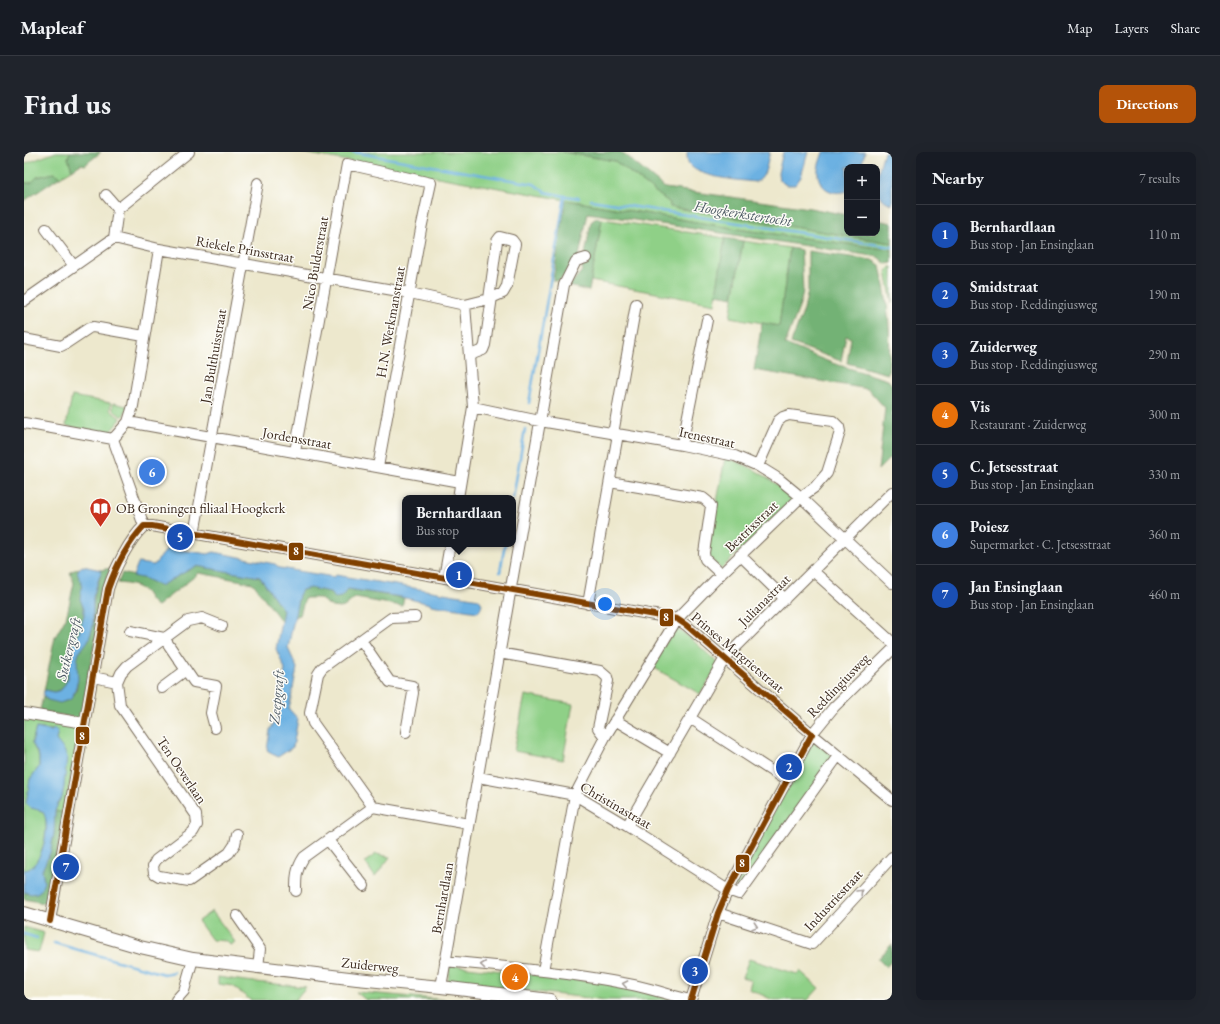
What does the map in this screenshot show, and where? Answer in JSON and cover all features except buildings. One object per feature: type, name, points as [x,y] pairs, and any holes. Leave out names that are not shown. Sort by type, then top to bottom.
[{"type":"street","points":[[24,301],[114,238],[118,209],[189,152]]},
{"type":"street","name":"Nico Bulderstraat","points":[[295,452],[347,164],[431,183]]},
{"type":"street","name":"Jan Bulthuisstraat","points":[[194,534],[258,183]]},
{"type":"street","name":"H.N. Werkmanstraat","points":[[378,467],[421,229],[431,183]]},
{"type":"street","points":[[106,195],[118,209]]},
{"type":"street","points":[[46,229],[74,266]]},
{"type":"street","points":[[458,495],[473,407],[465,305],[490,298],[503,293],[507,286],[515,244],[512,240],[500,237],[497,241],[490,298],[485,345],[483,350],[470,355]]},
{"type":"street","name":"Riekele Prinsstraat","points":[[114,238],[159,249],[410,293],[465,305]]},
{"type":"street","points":[[113,438],[128,422],[133,406],[159,249]]},
{"type":"street","name":"Bernhardlaan","points":[[441,987],[564,285],[576,261],[586,258]]},
{"type":"street","points":[[588,604],[610,482],[615,434],[636,304]]},
{"type":"street","points":[[682,445],[706,320]]},
{"type":"street","points":[[24,339],[61,346],[88,328],[144,336]]},
{"type":"street","name":"Irenestraat","points":[[473,407],[540,421],[682,445],[735,456],[758,466],[779,479],[846,538],[892,583]]},
{"type":"street","name":"Beatrixstraat","points":[[543,971],[575,795],[606,736],[677,619],[740,555],[801,497],[815,487],[827,473],[840,428],[833,421],[789,415],[783,416],[778,422],[758,466]]},
{"type":"street","name":"Jordensstraat","points":[[128,422],[460,482]]},
{"type":"street","points":[[24,423],[113,438]]},
{"type":"street","points":[[50,921],[108,589],[111,580],[138,532],[144,526],[113,438]]},
{"type":"street","points":[[610,482],[703,498],[708,502],[711,506],[704,553],[705,559],[721,574]]},
{"type":"street","name":"Julianastraat","points":[[627,826],[725,658],[892,492]]},
{"type":"street","name":"Prinses Margrietstraat","points":[[144,526],[152,526],[677,619],[686,625],[812,734],[892,800]]},
{"type":"street","points":[[444,578],[449,547]]},
{"type":"street","points":[[740,555],[785,599]]},
{"type":"street","points":[[813,571],[892,642]]},
{"type":"street","points":[[415,617],[391,618],[322,668],[318,674],[310,713],[313,724],[373,807],[469,824]]},
{"type":"street","points":[[93,677],[117,682],[121,673],[127,666],[188,621],[202,618],[222,626]]},
{"type":"street","points":[[130,631],[164,638],[194,682],[216,686],[211,713],[215,728]]},
{"type":"street","points":[[361,640],[390,682],[412,686],[414,693],[406,732]]},
{"type":"street","name":"Reddingiusweg","points":[[691,1000],[718,913],[728,890],[812,734],[834,707],[892,650]]},
{"type":"street","points":[[499,653],[600,671],[604,673],[608,681],[598,728],[606,736]]},
{"type":"street","points":[[162,688],[186,670]]},
{"type":"street","name":"Ten Oeverlaan","points":[[117,682],[120,705],[196,814],[197,825],[193,832],[156,860],[152,866],[154,873],[159,876],[190,881],[229,853],[235,844],[237,834]]},
{"type":"street","points":[[24,712],[84,723]]},
{"type":"street","points":[[690,718],[787,781]]},
{"type":"street","points":[[615,720],[670,753]]},
{"type":"street","points":[[728,890],[739,894],[838,756]]},
{"type":"street","name":"Christinastraat","points":[[478,777],[575,795],[728,890]]},
{"type":"street","points":[[296,891],[296,872],[304,857],[373,807]]},
{"type":"street","points":[[328,840],[364,886]]},
{"type":"street","name":"Industriestraat","points":[[718,913],[812,944],[892,857]]},
{"type":"street","name":"Zuiderweg","points":[[24,913],[140,947],[194,959],[258,968],[550,1000]]},
{"type":"street","points":[[237,916],[260,949],[258,968]]},
{"type":"street","points":[[176,1000],[184,991],[194,959]]},
{"type":"street","points":[[445,961],[543,971],[630,984],[691,1000]]},
{"type":"green space","points":[[56,152],[70,152],[68,158],[72,170],[60,177],[54,173],[37,177],[31,183],[24,183],[24,164]]},
{"type":"green space","points":[[70,152],[101,152],[85,165],[81,164],[72,170],[68,158]]},
{"type":"green space","points":[[298,152],[563,152],[615,161],[670,203],[670,207],[892,243],[892,250],[744,230]]},
{"type":"green space","points":[[563,152],[621,152],[665,188],[810,208],[844,214],[844,235],[670,207],[670,203],[615,161]]},
{"type":"green space","points":[[54,173],[60,177],[24,201],[24,183],[31,183],[37,177]]},
{"type":"green space","points":[[566,200],[744,230],[892,250],[892,263],[886,264],[878,257],[873,256],[588,213],[579,256],[574,268],[559,281],[553,280]]},
{"type":"green space","points":[[596,218],[602,219],[589,291],[569,286],[582,271],[591,222]]},
{"type":"green space","points":[[602,219],[725,238],[715,304],[591,281]]},
{"type":"green space","points":[[880,221],[892,223],[892,243],[849,236],[880,236]]},
{"type":"green space","points":[[725,238],[743,241],[733,297],[716,294]]},
{"type":"green space","points":[[743,241],[790,248],[779,326],[730,317]]},
{"type":"green space","points":[[790,248],[801,250],[803,291],[800,305],[785,344],[832,363],[888,380],[892,385],[892,456],[878,470],[885,408],[868,389],[754,370],[762,323],[779,326]]},
{"type":"green space","points":[[808,251],[872,260],[880,265],[885,293],[890,346],[888,374],[847,363],[851,338],[846,336],[841,361],[791,343],[804,310],[808,290]]},
{"type":"green space","points":[[892,267],[892,303],[886,271]]},
{"type":"green space","points":[[72,396],[111,403],[110,410],[121,419],[108,434],[66,426]]},
{"type":"green space","points":[[113,403],[127,406],[122,417],[113,410]]},
{"type":"green space","points":[[725,458],[753,469],[778,485],[794,498],[721,569],[707,556]]},
{"type":"green space","points":[[196,566],[260,577],[283,610],[281,621],[253,583],[199,573],[157,606],[140,588],[129,584],[118,583],[122,573],[146,579],[160,586]]},
{"type":"green space","points":[[79,568],[78,574],[82,582],[81,602],[84,607],[84,614],[81,627],[69,656],[67,680],[62,689],[54,692],[44,691],[55,637],[66,618],[74,583],[70,572]]},
{"type":"green space","points":[[111,568],[107,576],[81,719],[40,711],[43,696],[45,699],[62,702],[71,698],[76,690],[78,656],[90,637],[94,620],[94,597],[101,570]]},
{"type":"green space","points":[[310,588],[330,592],[332,596],[341,597],[348,589],[404,598],[402,606],[355,598],[344,607],[340,608],[332,607],[319,598],[305,598],[300,615],[294,617],[299,595],[302,590]]},
{"type":"green space","points":[[675,628],[687,635],[719,664],[700,694],[651,666]]},
{"type":"green space","points":[[525,695],[573,704],[563,760],[514,751]]},
{"type":"green space","points":[[25,715],[80,727],[64,813],[55,811],[64,786],[64,750],[56,742],[57,734],[53,730],[36,728],[32,743],[39,757],[39,767],[30,779],[31,808],[37,809],[45,814],[46,828],[40,856],[35,864],[24,870],[24,722]]},
{"type":"green space","points":[[813,741],[835,757],[739,889],[733,885]]},
{"type":"green space","points":[[55,811],[64,813],[48,904],[24,899],[24,892],[27,893],[44,882],[42,870],[50,853],[54,833]]},
{"type":"green space","points":[[376,854],[390,857],[375,877],[365,862]]},
{"type":"green space","points":[[212,911],[235,942],[230,945],[227,941],[212,940],[198,921]]},
{"type":"green space","points":[[24,927],[44,933],[39,952],[24,950]]},
{"type":"green space","points":[[892,944],[892,960],[886,967],[878,959]]},
{"type":"green space","points":[[749,959],[797,974],[800,971],[819,988],[808,1000],[773,1000],[749,989],[751,981],[742,977]]},
{"type":"green space","points":[[450,965],[604,983],[676,1000],[606,1000],[448,982]]},
{"type":"green space","points":[[218,977],[306,987],[295,1000],[250,1000],[233,986],[218,984]]},
{"type":"green space","points":[[356,992],[447,1000],[366,1000]]},
{"type":"water","points":[[687,152],[770,152],[762,178],[755,182],[719,178],[694,169],[687,160]]},
{"type":"water","points":[[783,152],[808,152],[801,177],[795,185],[786,185],[779,180],[778,173]]},
{"type":"water","points":[[823,152],[865,152],[862,164],[844,164],[844,192],[832,192],[821,184],[818,171]]},
{"type":"water","points":[[884,152],[892,152],[892,204],[880,195],[880,166]]},
{"type":"water","points":[[168,548],[208,554],[214,552],[275,564],[280,568],[334,577],[336,575],[479,599],[482,604],[478,612],[430,605],[401,597],[348,589],[341,597],[335,598],[330,592],[310,588],[302,590],[299,595],[288,648],[297,668],[289,709],[298,719],[293,747],[278,757],[267,750],[270,730],[276,719],[285,669],[276,649],[283,610],[260,577],[196,566],[160,586],[146,579],[133,576],[138,563],[154,565]]},
{"type":"water","points":[[83,566],[101,570],[93,597],[93,626],[88,641],[79,653],[77,660],[78,680],[73,696],[71,699],[60,703],[48,700],[43,696],[44,691],[46,690],[54,692],[62,689],[68,679],[69,655],[79,634],[84,615],[84,609],[80,599],[82,582],[78,573],[78,569]]},
{"type":"water","points":[[36,728],[52,731],[53,729],[58,731],[56,740],[64,750],[67,757],[62,798],[55,811],[54,833],[50,853],[42,870],[44,882],[41,890],[37,893],[31,894],[24,892],[24,870],[30,868],[36,863],[44,845],[46,835],[45,817],[42,811],[31,808],[26,804],[30,779],[39,767],[39,756],[32,743]]},
{"type":"waterway","points":[[353,152],[534,184],[545,192],[565,196]]},
{"type":"waterway","name":"Hoogkerkstertocht","points":[[529,403],[565,196],[579,198]]},
{"type":"waterway","name":"Hoogkerkstertocht","points":[[591,200],[892,247]]},
{"type":"waterway","name":"Hoogkerkstertocht","points":[[514,495],[525,429]]},
{"type":"waterway","name":"Hoogkerkstertocht","points":[[500,572],[504,547]]},
{"type":"waterway","points":[[24,934],[37,938]]},
{"type":"waterway","points":[[54,943],[164,974],[174,972]]},
{"type":"transit line","name":"8","points":[[50,921],[108,589],[132,540],[144,526],[152,526],[677,619],[686,625],[812,734]]},
{"type":"transit line","name":"8","points":[[691,1000],[718,913],[728,890],[812,734]]},
{"type":"place","name":"Poiesz","points":[[152,472]]},
{"type":"place","name":"OB Groningen filiaal Hoogkerk","points":[[100,528]]},
{"type":"place","name":"C. Jetsesstraat","points":[[180,537]]},
{"type":"place","name":"Bernhardlaan","points":[[459,575]]},
{"type":"place","name":"Smidstraat","points":[[789,767]]},
{"type":"place","name":"Jan Ensinglaan","points":[[66,867]]},
{"type":"place","name":"Zuiderweg","points":[[695,971]]},
{"type":"place","name":"Vis","points":[[515,977]]},
{"type":"water label","name":"Suikergraft","points":[[68,649]]},
{"type":"water label","name":"Zeepgraft","points":[[276,697]]}]
